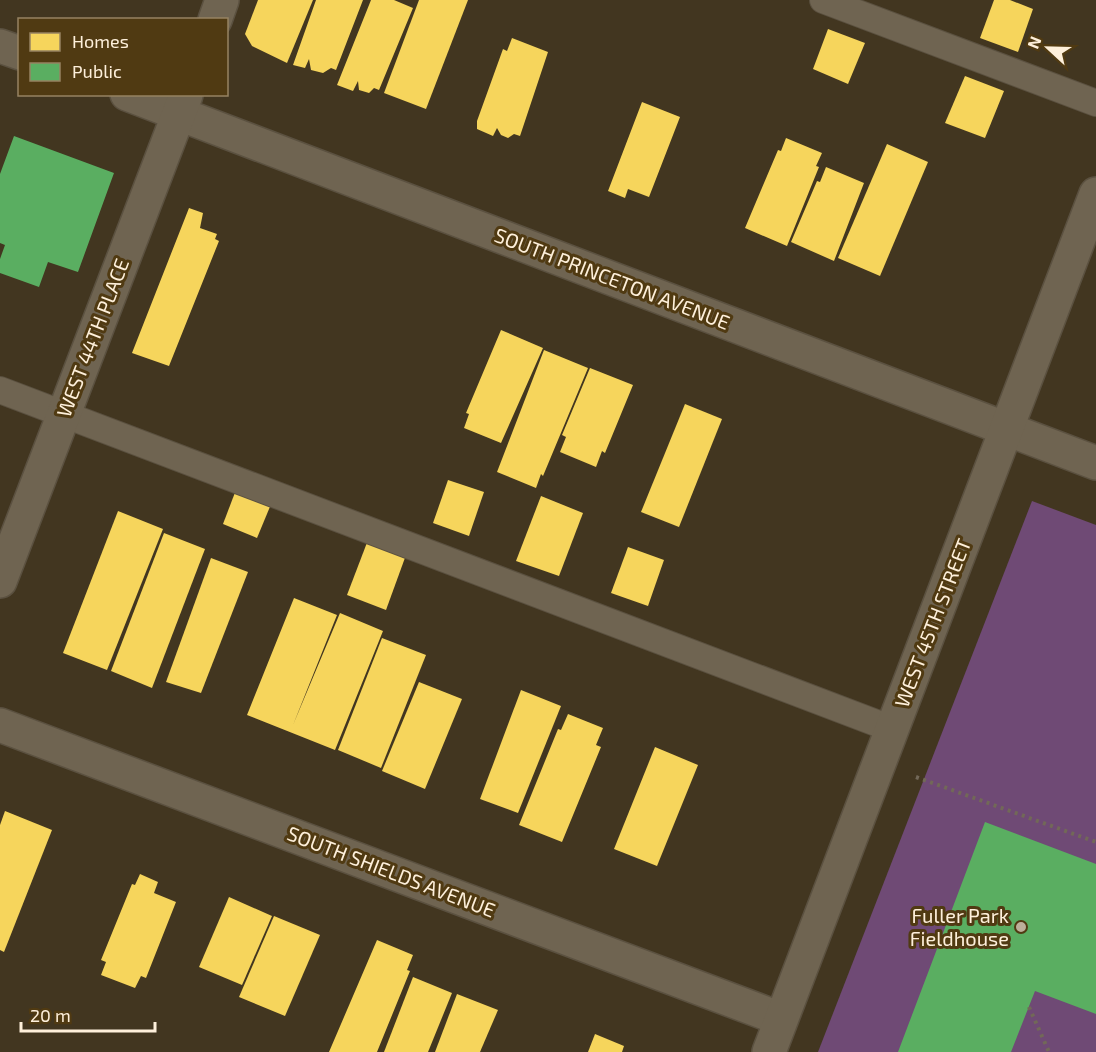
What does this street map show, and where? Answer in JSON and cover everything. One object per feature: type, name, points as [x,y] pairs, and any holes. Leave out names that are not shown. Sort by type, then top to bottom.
[{"type":"street","points":[[216,18],[222,0]]},
{"type":"street","points":[[0,46],[18,53]]},
{"type":"street","name":"SOUTH PRINCETON AVENUE","points":[[138,96],[183,104],[1096,463]]},
{"type":"street","name":"WEST 44TH PLACE","points":[[0,581],[183,104]]},
{"type":"street","name":"WEST 45TH STREET","points":[[769,1052],[1096,194]]},
{"type":"street","name":"SOUTH SHIELDS AVENUE","points":[[0,725],[781,1019]]},
{"type":"lane","points":[[823,0],[1096,103]]},
{"type":"lane","points":[[0,390],[892,729]]},
{"type":"path","points":[[910,775],[1096,842]]},
{"type":"path","points":[[1029,1007],[1049,1052]]},
{"type":"shaded area","points":[[1032,501],[1096,525],[1096,1052],[818,1052]]},
{"type":"building: Homes","points":[[258,0],[313,0],[287,63],[252,46],[245,34]]},
{"type":"building: Homes","points":[[316,0],[363,0],[336,70],[331,68],[323,73],[311,70],[309,59],[305,68],[293,65]]},
{"type":"building: Homes","points":[[371,0],[394,0],[413,8],[379,90],[374,88],[369,93],[359,90],[358,81],[353,91],[337,85]]},
{"type":"building: Homes","points":[[419,0],[468,0],[426,109],[384,93]]},
{"type":"building: Homes","points":[[994,0],[1010,0],[1033,9],[1018,52],[980,38]]},
{"type":"building: Homes","points":[[828,29],[865,43],[848,84],[813,69]]},
{"type":"building: Homes","points":[[512,38],[548,52],[520,136],[514,134],[508,138],[501,135],[497,128],[493,136],[477,129],[477,121],[503,49],[507,51]]},
{"type":"building: Homes","points":[[965,76],[1004,91],[985,138],[945,123]]},
{"type":"building: Homes","points":[[642,102],[680,117],[649,197],[628,189],[625,198],[608,191]]},
{"type":"building: Homes","points":[[786,138],[822,153],[816,166],[819,167],[787,246],[745,228],[778,150],[781,151]]},
{"type":"building: Homes","points":[[887,144],[928,162],[880,276],[838,258]]},
{"type":"building: Homes","points":[[826,167],[864,183],[834,261],[791,242],[817,181],[820,182]]},
{"type":"building: Homes","points":[[189,208],[203,213],[200,228],[217,234],[215,239],[219,241],[169,366],[132,353]]},
{"type":"building: Homes","points":[[501,330],[543,348],[501,443],[464,428],[469,414],[466,413]]},
{"type":"building: Homes","points":[[544,350],[588,368],[536,488],[497,472]]},
{"type":"building: Homes","points":[[590,368],[633,385],[605,453],[602,451],[596,467],[560,452],[566,437],[562,435]]},
{"type":"building: Homes","points":[[685,404],[722,419],[679,527],[641,512]]},
{"type":"building: Homes","points":[[448,480],[484,492],[469,536],[433,523]]},
{"type":"building: Homes","points":[[239,482],[274,497],[257,538],[223,524]]},
{"type":"building: Homes","points":[[541,496],[583,513],[559,576],[516,561]]},
{"type":"building: Homes","points":[[118,511],[163,529],[107,670],[63,653]]},
{"type":"building: Homes","points":[[164,533],[205,549],[152,688],[111,671]]},
{"type":"building: Homes","points":[[368,540],[406,555],[386,610],[347,595]]},
{"type":"building: Homes","points":[[628,547],[664,560],[648,606],[611,593]]},
{"type":"building: Homes","points":[[211,558],[248,572],[201,693],[166,682]]},
{"type":"building: Homes","points":[[294,598],[337,615],[293,725],[340,613],[383,631],[335,750],[247,715]]},
{"type":"building: Homes","points":[[382,638],[426,655],[381,768],[338,750]]},
{"type":"building: Homes","points":[[419,682],[462,699],[425,789],[382,771]]},
{"type":"building: Homes","points":[[521,690],[561,706],[518,813],[480,799]]},
{"type":"building: Homes","points":[[568,714],[603,728],[596,745],[601,747],[562,842],[519,825],[558,729],[561,730]]},
{"type":"building: Homes","points":[[655,747],[698,765],[657,866],[614,849]]},
{"type":"building: Homes","points":[[5,811],[52,830],[4,952],[0,950],[0,825]]},
{"type":"building: Homes","points":[[140,874],[158,882],[154,893],[176,902],[146,978],[141,976],[135,988],[101,975],[106,962],[101,960],[132,884],[135,885]]},
{"type":"building: Homes","points":[[229,897],[272,916],[242,985],[199,967]]},
{"type":"building: Homes","points":[[274,916],[320,935],[285,1016],[239,997]]},
{"type":"building: Homes","points":[[377,940],[413,955],[407,970],[410,971],[377,1052],[329,1052]]},
{"type":"building: Homes","points":[[413,977],[452,993],[428,1052],[384,1052]]},
{"type":"building: Homes","points":[[457,994],[498,1010],[480,1052],[435,1052]]},
{"type":"building: Homes","points":[[595,1034],[624,1046],[622,1052],[588,1052]]},
{"type":"building: Public","points":[[14,136],[114,173],[78,272],[48,262],[39,287],[0,273],[0,259],[5,245],[0,243],[0,174]]},
{"type":"building: Public","name":"Fuller Park Fieldhouse","points":[[985,822],[1096,864],[1096,1014],[1035,991],[1011,1052],[898,1052]]},
{"type":"place","name":"Fuller Park Fieldhouse","points":[[1021,927]]}]
